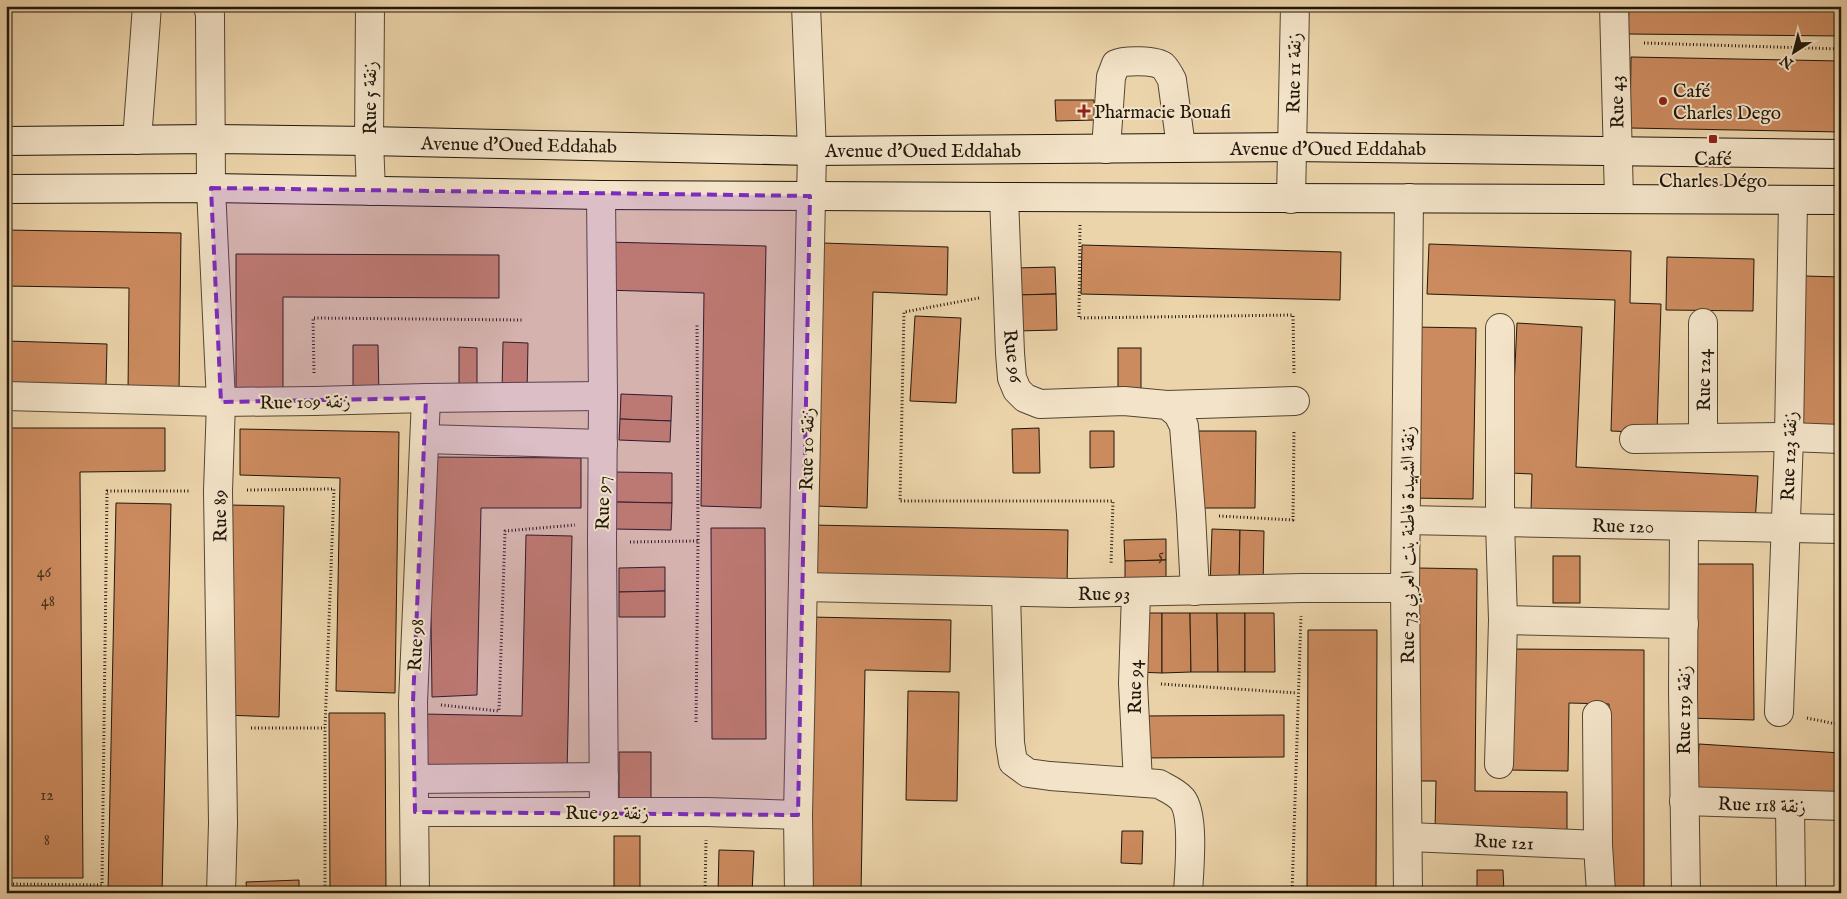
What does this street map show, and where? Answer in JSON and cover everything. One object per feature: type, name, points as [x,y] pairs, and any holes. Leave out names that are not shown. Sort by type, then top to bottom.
[{"type":"street","points":[[137,140],[147,6]]},
{"type":"street","name":"Rue 89","points":[[208,6],[210,15],[211,188],[221,402],[218,491],[223,823],[221,893]]},
{"type":"street","name":"Rue 5 زنقة","points":[[370,6],[369,141],[371,191]]},
{"type":"street","name":"Rue 10 زنقة","points":[[799,893],[798,815],[812,151],[806,6]]},
{"type":"street","name":"Rue 11 زنقة","points":[[1291,199],[1295,6]]},
{"type":"street","name":"Rue 43","points":[[1614,6],[1619,199]]},
{"type":"street","points":[[1106,149],[1111,76],[1116,64],[1120,62],[1152,62],[1162,65],[1167,71],[1172,80],[1181,147]]},
{"type":"street","name":"Avenue d'Oued Eddahab","points":[[6,141],[211,139],[812,151],[1291,147],[1841,154]]},
{"type":"street","points":[[6,188],[211,188],[601,195],[1004,198],[1841,200]]},
{"type":"street","name":"Rue 97","points":[[601,195],[604,812]]},
{"type":"street","name":"Rue 96","points":[[1004,198],[1012,378],[1017,390],[1025,398],[1040,404],[1124,401],[1167,405],[1295,401]]},
{"type":"street","name":"Rue 73 زنقة الشهيدة فاطنة بنت العربي","points":[[1408,893],[1409,837],[1405,588],[1409,198]]},
{"type":"street","name":"Rue 123 زنقة","points":[[1779,712],[1789,437],[1793,201]]},
{"type":"street","name":"Rue 124","points":[[1703,323],[1703,438]]},
{"type":"street","points":[[1499,764],[1503,620],[1500,522],[1500,328]]},
{"type":"street","points":[[6,396],[6,410]]},
{"type":"street","name":"Rue 109 زنقة","points":[[6,396],[221,402],[603,396]]},
{"type":"street","name":"Rue 98","points":[[415,893],[413,702],[426,398]]},
{"type":"street","points":[[1167,405],[1178,414],[1184,426],[1195,591]]},
{"type":"street","name":"Rue 124","points":[[1634,439],[1789,437],[1841,439]]},
{"type":"street","points":[[425,439],[603,444]]},
{"type":"street","name":"Rue 120","points":[[1406,520],[1841,528]]},
{"type":"street","name":"Rue 119 زنقة","points":[[1684,526],[1686,893]]},
{"type":"street","name":"Rue 93","points":[[803,587],[1123,593],[1302,588],[1405,588]]},
{"type":"street","points":[[1006,592],[1010,743],[1013,762],[1028,773],[1158,784],[1172,791],[1182,799],[1189,817],[1188,893]]},
{"type":"street","name":"Rue 94","points":[[1123,593],[1133,682],[1138,782]]},
{"type":"street","points":[[1503,620],[1684,624]]},
{"type":"street","points":[[1597,715],[1598,845],[1601,893]]},
{"type":"street","name":"Rue 92 زنقة","points":[[415,779],[604,777]]},
{"type":"street","name":"Rue 118 زنقة","points":[[1684,801],[1841,806]]},
{"type":"street","points":[[1790,805],[1791,893]]},
{"type":"street","name":"Rue 92 زنقة","points":[[415,812],[707,812],[798,815]]},
{"type":"street","name":"Rue 121","points":[[1409,837],[1598,845]]},
{"type":"path","points":[[1615,43],[1841,49]]},
{"type":"path","points":[[1081,197],[1079,318],[1293,315],[1295,401],[1293,520],[1191,514]]},
{"type":"path","points":[[1008,293],[904,312],[900,501],[1113,501],[1123,593]]},
{"type":"path","points":[[314,401],[313,318],[524,320]]},
{"type":"path","points":[[696,722],[698,541],[697,324]]},
{"type":"path","points":[[6,884],[102,886],[107,491],[334,489],[325,728],[325,893]]},
{"type":"path","points":[[413,702],[499,711],[504,531],[602,532],[698,541]]},
{"type":"path","points":[[1292,893],[1297,693],[1302,588]]},
{"type":"path","points":[[1133,682],[1297,693]]},
{"type":"path","points":[[1779,712],[1841,725]]},
{"type":"path","points":[[222,728],[325,728]]},
{"type":"path","points":[[705,893],[707,812]]},
{"type":"highlighted area","points":[[211,188],[810,196],[798,815],[415,812],[413,702],[426,398],[221,402]]},
{"type":"building","points":[[1629,6],[1841,6],[1841,36],[1628,34]]},
{"type":"building","points":[[1631,57],[1841,61],[1841,132],[1630,128]]},
{"type":"building","points":[[1055,100],[1094,100],[1095,120],[1056,121]]},
{"type":"building","points":[[6,230],[181,233],[179,394],[128,393],[129,288],[6,286]]},
{"type":"building","points":[[605,242],[766,246],[761,508],[701,506],[704,293],[604,290]]},
{"type":"building","points":[[822,243],[948,247],[947,295],[873,292],[867,508],[816,506]]},
{"type":"building","points":[[1429,244],[1631,251],[1630,303],[1661,304],[1657,433],[1611,431],[1615,300],[1427,294]]},
{"type":"building","points":[[1082,245],[1341,252],[1340,300],[1081,294]]},
{"type":"building","points":[[236,254],[499,255],[499,298],[283,297],[283,392],[236,392]]},
{"type":"building","points":[[1667,257],[1754,259],[1753,311],[1666,310]]},
{"type":"building","points":[[1055,267],[1056,294],[1016,295],[1015,268]]},
{"type":"building","points":[[1805,276],[1841,277],[1841,430],[1802,429]]},
{"type":"building","points":[[1056,294],[1057,330],[1017,331],[1016,295]]},
{"type":"building","points":[[915,316],[961,318],[956,403],[910,401]]},
{"type":"building","points":[[1517,323],[1582,327],[1576,467],[1758,476],[1755,524],[1531,513],[1532,474],[1510,473]]},
{"type":"building","points":[[1413,327],[1476,328],[1473,499],[1410,498]]},
{"type":"building","points":[[6,341],[107,344],[106,386],[6,384]]},
{"type":"building","points":[[503,342],[528,343],[527,394],[502,393]]},
{"type":"building","points":[[353,345],[378,345],[379,397],[353,397]]},
{"type":"building","points":[[459,347],[477,348],[477,393],[459,393]]},
{"type":"building","points":[[1118,348],[1141,348],[1141,397],[1118,397]]},
{"type":"building","points":[[621,394],[672,396],[671,421],[620,419]]},
{"type":"building","points":[[620,419],[671,421],[670,442],[619,440]]},
{"type":"building","points":[[9,428],[165,428],[165,471],[80,472],[83,878],[11,878]]},
{"type":"building","points":[[1039,428],[1040,473],[1013,473],[1012,429]]},
{"type":"building","points":[[240,429],[399,432],[395,693],[336,691],[340,478],[240,475]]},
{"type":"building","points":[[1090,431],[1114,431],[1114,467],[1090,468]]},
{"type":"building","points":[[1194,431],[1256,431],[1255,508],[1193,508]]},
{"type":"building","points":[[429,457],[581,458],[581,508],[481,508],[477,695],[432,697]]},
{"type":"building","points":[[615,472],[672,473],[672,503],[615,502]]},
{"type":"building","points":[[615,502],[672,503],[671,530],[614,529]]},
{"type":"building","points":[[116,503],[171,504],[162,893],[18,893],[18,890],[108,892]]},
{"type":"building","points":[[228,505],[284,506],[279,717],[223,715]]},
{"type":"building","points":[[811,525],[1068,530],[1067,586],[810,581]]},
{"type":"building","points":[[711,528],[765,528],[766,739],[712,739]]},
{"type":"building","points":[[1212,529],[1240,530],[1239,588],[1210,587]]},
{"type":"building","points":[[1240,530],[1264,531],[1263,589],[1239,588]]},
{"type":"building","points":[[526,535],[572,536],[567,776],[422,772],[423,714],[522,716]]},
{"type":"building","points":[[1166,539],[1166,560],[1125,561],[1124,540]]},
{"type":"building","points":[[1553,556],[1580,556],[1580,603],[1553,603]]},
{"type":"building","points":[[1166,560],[1166,585],[1125,585],[1125,561]]},
{"type":"building","points":[[1691,564],[1753,564],[1754,720],[1688,718]]},
{"type":"building","points":[[665,567],[665,591],[619,592],[619,568]]},
{"type":"building","points":[[1418,568],[1477,569],[1475,791],[1567,792],[1567,833],[1435,831],[1436,781],[1416,781]]},
{"type":"building","points":[[665,591],[665,617],[619,617],[619,592]]},
{"type":"building","points":[[1136,613],[1162,613],[1162,673],[1136,672]]},
{"type":"building","points":[[1162,613],[1190,613],[1191,672],[1162,673]]},
{"type":"building","points":[[1190,613],[1217,613],[1218,672],[1191,672]]},
{"type":"building","points":[[1217,613],[1245,613],[1245,672],[1218,672]]},
{"type":"building","points":[[1245,613],[1274,613],[1275,672],[1245,672]]},
{"type":"building","points":[[811,617],[951,620],[950,672],[865,670],[861,893],[807,893]]},
{"type":"building","points":[[1308,630],[1377,630],[1376,893],[1307,893]]},
{"type":"building","points":[[1510,649],[1644,650],[1644,893],[1606,893],[1609,704],[1569,703],[1568,771],[1509,770]]},
{"type":"building","points":[[908,691],[959,692],[957,801],[906,800]]},
{"type":"building","points":[[329,713],[385,713],[386,893],[330,893]]},
{"type":"building","points":[[1284,715],[1284,757],[1140,758],[1140,716]]},
{"type":"building","points":[[1699,744],[1841,753],[1841,801],[1697,793]]},
{"type":"building","points":[[619,752],[651,752],[651,807],[619,806]]},
{"type":"building","points":[[1122,831],[1143,831],[1142,864],[1121,863]]},
{"type":"building","points":[[614,836],[640,836],[640,893],[614,893]]},
{"type":"building","points":[[719,850],[754,851],[752,893],[718,893]]},
{"type":"building","points":[[1477,870],[1503,870],[1504,893],[1477,893]]},
{"type":"building","points":[[299,880],[299,893],[247,893],[246,882]]},
{"type":"place","name":"Café Charles Dego","points":[[1663,101]]},
{"type":"place","name":"Pharmacie Bouafi","points":[[1084,111]]},
{"type":"place","name":"Café Charles Dégo","points":[[1713,139]]}]
